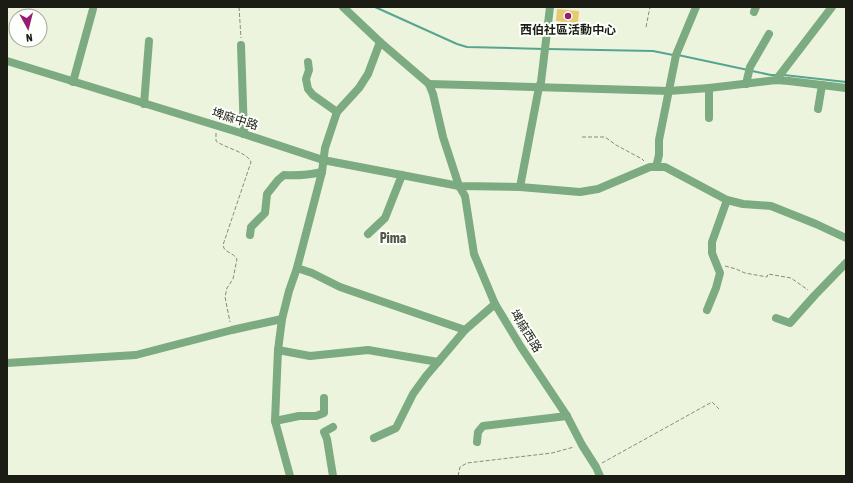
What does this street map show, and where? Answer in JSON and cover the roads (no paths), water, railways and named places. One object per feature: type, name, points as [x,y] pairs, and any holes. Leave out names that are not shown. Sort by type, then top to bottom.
[{"type":"street","points":[[343,7],[380,42],[429,84],[669,91],[789,80],[846,88]]},
{"type":"street","points":[[520,187],[541,82],[550,7]]},
{"type":"street","points":[[696,7],[676,55],[659,140],[659,155],[653,167],[665,167],[727,200],[743,204],[772,206],[846,238]]},
{"type":"street","points":[[776,80],[832,7]]},
{"type":"street","points":[[73,82],[93,9]]},
{"type":"street","points":[[746,84],[750,66],[769,34]]},
{"type":"street","points":[[144,104],[149,42]]},
{"type":"street","points":[[290,476],[275,421],[278,350],[282,319],[297,268],[322,172],[326,148],[337,112],[360,88],[368,74],[380,42]]},
{"type":"street","points":[[241,45],[244,134]]},
{"type":"street","name":"埤麻中路","points":[[7,62],[216,125],[323,160],[459,186],[520,187],[580,192],[598,189],[653,167]]},
{"type":"street","points":[[308,62],[309,70],[306,79],[308,89],[313,95],[337,112]]},
{"type":"street","name":"埤麻西路","points":[[429,84],[433,94],[443,137],[459,186],[465,196],[474,254],[495,304],[521,347],[567,416],[600,476]]},
{"type":"street","points":[[818,109],[822,85]]},
{"type":"street","points":[[709,88],[709,118]]},
{"type":"street","points":[[250,235],[251,227],[265,213],[267,194],[284,174],[298,176],[322,172]]},
{"type":"street","points":[[368,234],[385,218],[402,175]]},
{"type":"street","points":[[707,310],[720,273],[712,253],[712,242],[727,200]]},
{"type":"street","points":[[776,318],[790,323],[815,294],[846,263]]},
{"type":"street","points":[[297,268],[312,273],[340,287],[465,330]]},
{"type":"street","points":[[374,438],[396,428],[413,394],[426,376],[465,330],[495,304]]},
{"type":"street","points":[[7,364],[136,355],[232,330],[282,319]]},
{"type":"street","points":[[278,350],[310,356],[368,350],[438,362]]},
{"type":"street","points":[[275,421],[299,416],[316,416],[324,413],[324,398]]},
{"type":"street","points":[[477,442],[478,432],[483,426],[567,416]]},
{"type":"street","points":[[333,427],[324,432],[327,439],[333,476]]},
{"type":"waterway","points":[[375,7],[457,44],[467,47],[544,49]]},
{"type":"waterway","points":[[548,49],[653,51],[673,55]]},
{"type":"waterway","points":[[678,55],[748,70]]},
{"type":"waterway","points":[[752,71],[777,75]]},
{"type":"waterway","points":[[784,75],[846,82]]},
{"type":"place","name":"西伯社區活動中心","points":[[568,16]]},
{"type":"district","name":"Pima","points":[[393,238]]}]
